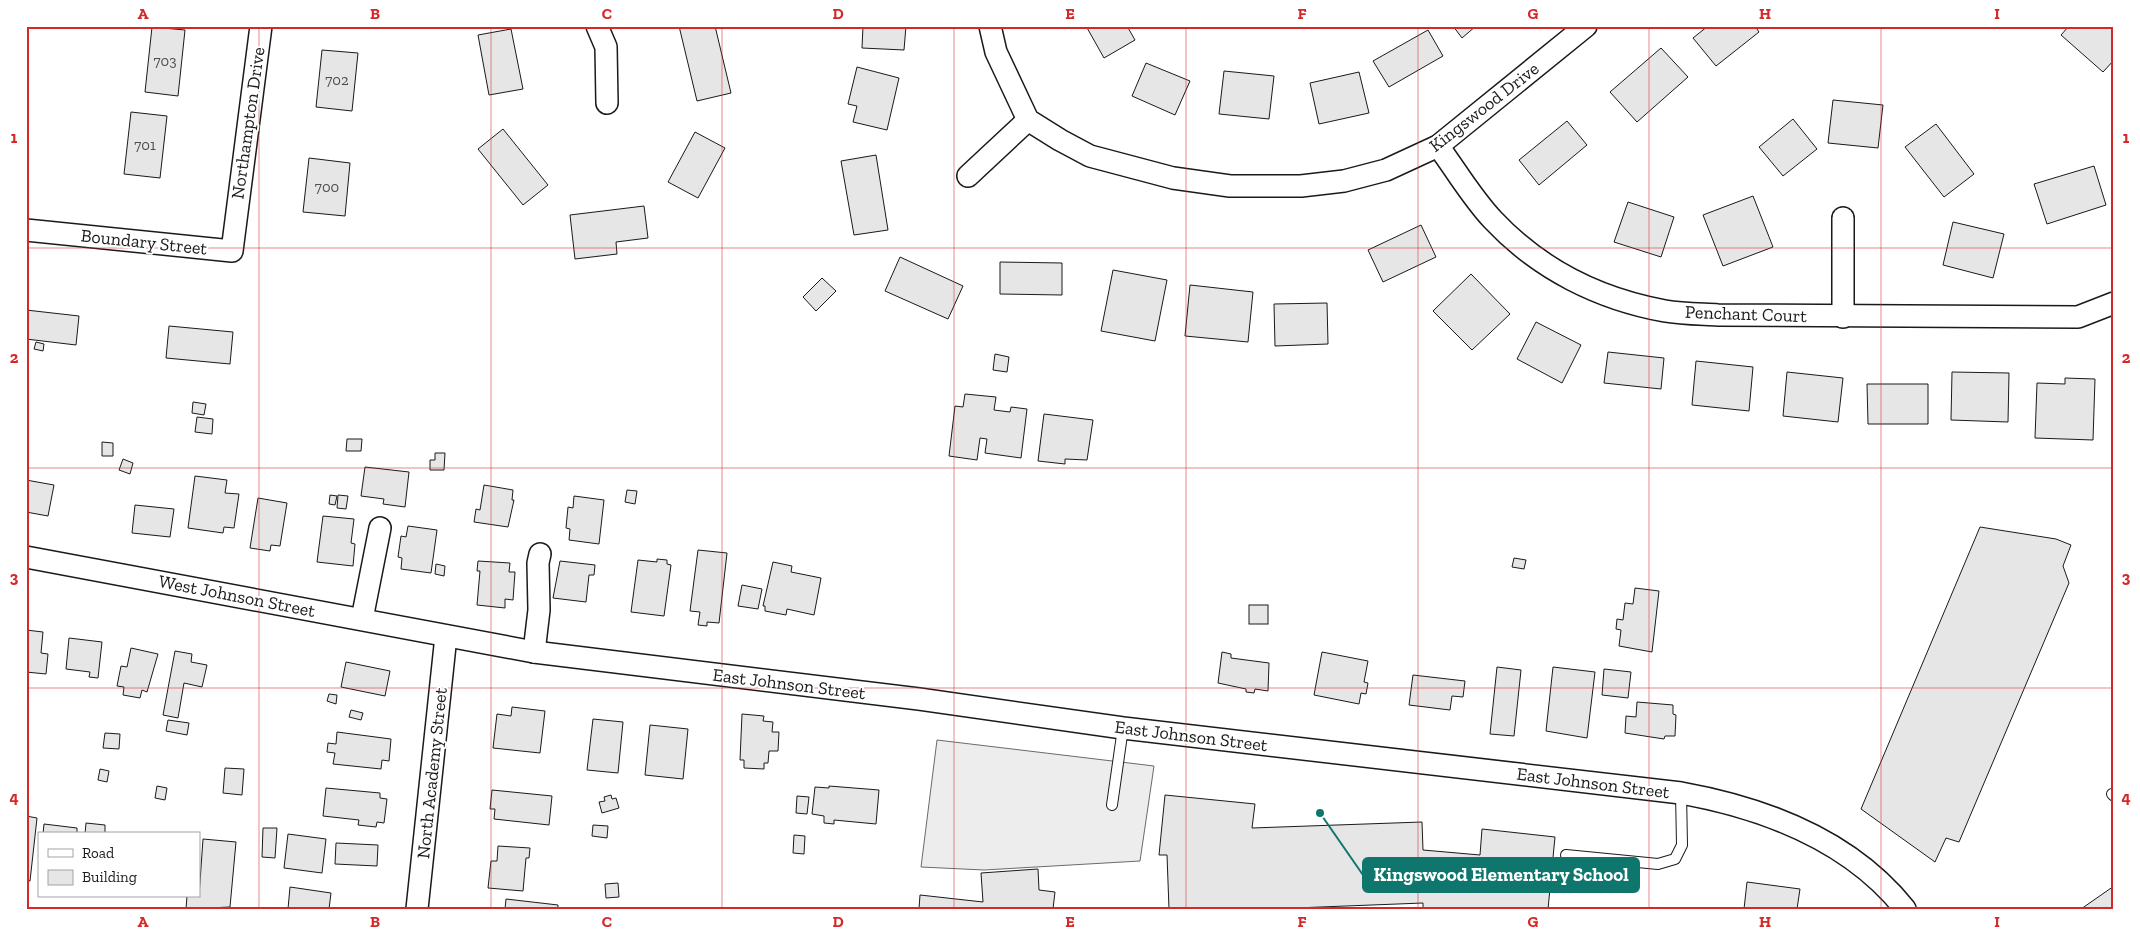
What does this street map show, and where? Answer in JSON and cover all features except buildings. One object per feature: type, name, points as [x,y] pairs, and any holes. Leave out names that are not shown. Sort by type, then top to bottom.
[{"type":"street","name":"Northampton Drive","points":[[236,221],[261,26]]},
{"type":"street","points":[[597,26],[606,47],[607,103]]},
{"type":"street","points":[[968,176],[1028,120],[996,52],[990,26]]},
{"type":"street","name":"Kingswood Drive","points":[[1028,120],[1090,156],[1172,178],[1230,186],[1301,186],[1344,181],[1386,170],[1438,146],[1586,26]]},
{"type":"street","name":"Penchant Court","points":[[1438,146],[1492,219],[1518,244],[1544,264],[1576,283],[1606,296],[1667,312],[1718,315],[1843,317],[2078,317],[2114,303]]},
{"type":"street","points":[[1843,218],[1843,317]]},
{"type":"street","name":"Boundary Street","points":[[26,230],[232,251],[236,221]]},
{"type":"street","points":[[362,619],[380,528]]},
{"type":"street","points":[[534,652],[539,610],[538,563],[540,554]]},
{"type":"street","name":"West Johnson Street","points":[[26,558],[446,636]]},
{"type":"street","name":"East Johnson Street","points":[[446,636],[534,652],[910,698],[1123,728],[1681,793],[1750,808],[1835,848],[1869,871],[1905,909]]},
{"type":"street","name":"North Academy Street","points":[[417,909],[446,636]]},
{"type":"lane","points":[[1112,805],[1123,728]]},
{"type":"lane","points":[[1566,855],[1658,864],[1675,859],[1682,845],[1681,793]]},
{"type":"shaded area","points":[[937,740],[1154,766],[1140,861],[984,870],[921,867]]},
{"type":"place","name":"Kingswood Elementary School","points":[[1320,813]]}]
